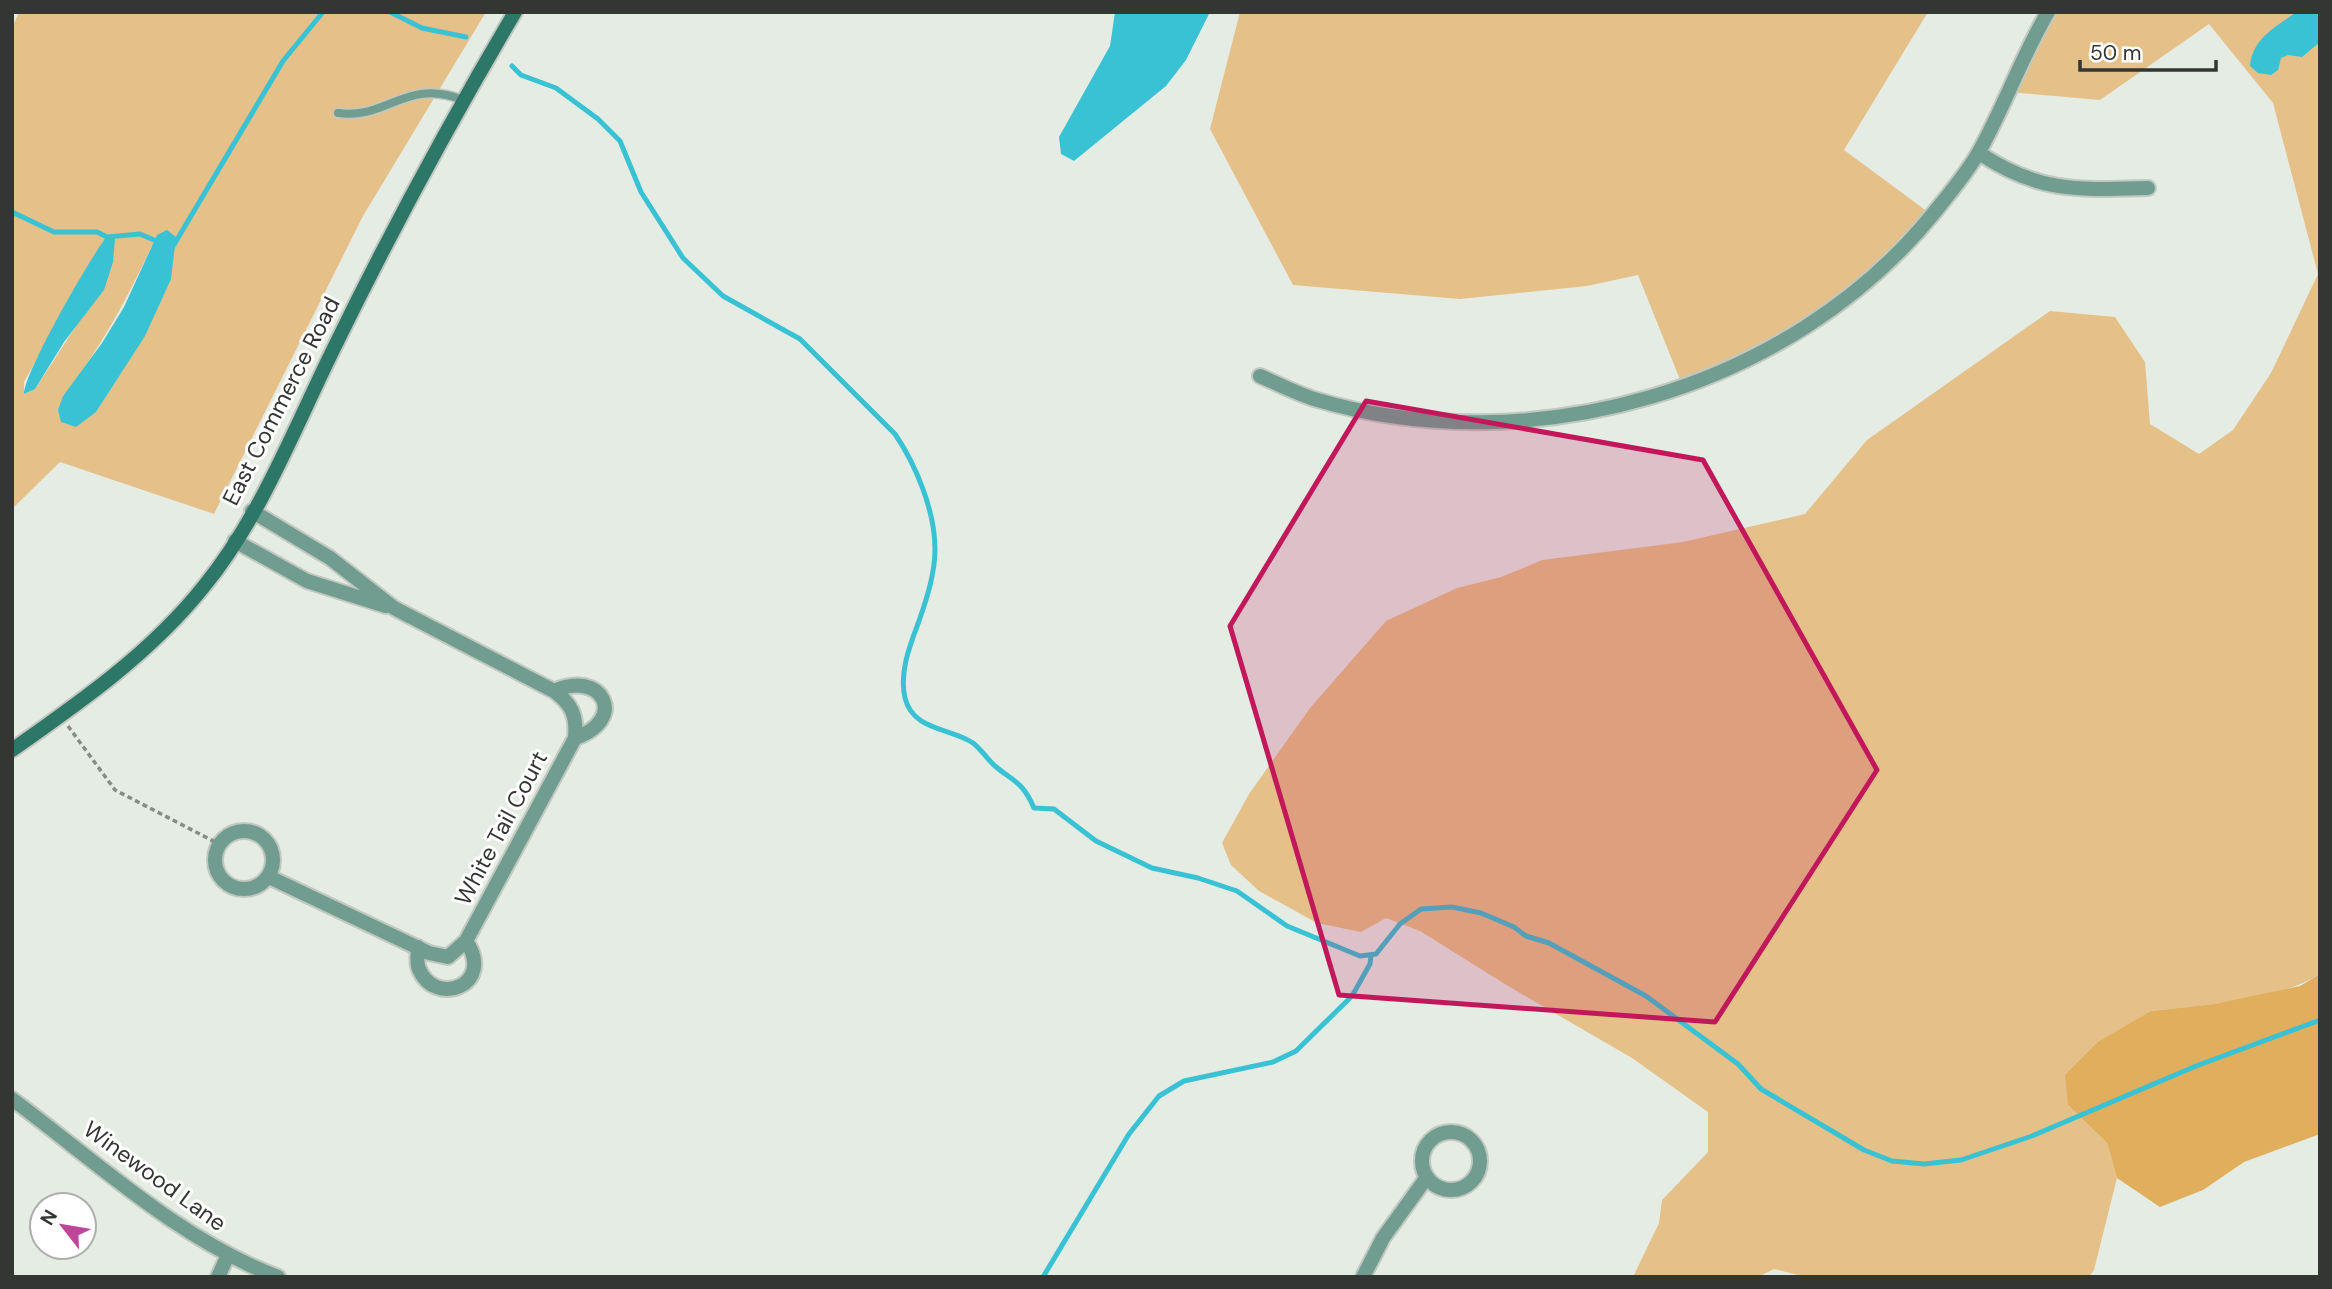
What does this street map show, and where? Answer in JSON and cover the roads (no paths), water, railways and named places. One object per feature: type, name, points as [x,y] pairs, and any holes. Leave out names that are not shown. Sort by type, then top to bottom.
[{"type":"main road","name":"East Commerce Road","points":[[12,750],[61,716],[161,634],[208,583],[252,511],[378,258],[463,100],[515,12]]},
{"type":"street","points":[[1260,376],[1311,398],[1346,408],[1442,421],[1499,421],[1578,413],[1683,387],[1755,357],[1813,324],[1872,278],[1932,215],[1979,153],[2049,12]]},
{"type":"street","points":[[1979,153],[2031,181],[2074,190],[2148,188]]},
{"type":"street","name":"White Tail Court","points":[[252,511],[330,558],[394,608]]},
{"type":"street","name":"White Tail Court","points":[[235,541],[307,581],[394,608],[554,691],[572,709],[577,720],[575,738],[466,941],[448,957],[418,947],[269,877]]},
{"type":"street","name":"White Tail Court","points":[[554,691],[568,685],[584,684],[596,689],[605,702],[605,716],[599,727],[575,738]]},
{"type":"street","points":[[246,830],[265,838],[273,854],[269,877],[249,889],[228,885],[216,869],[215,856],[219,844],[232,833],[246,830]]},
{"type":"street","name":"White Tail Court","points":[[418,947],[418,968],[428,981],[439,989],[455,988],[467,982],[475,970],[475,954],[466,941]]},
{"type":"street","name":"Winewood Lane","points":[[12,1099],[152,1207],[228,1255],[278,1277]]},
{"type":"street","points":[[1363,1277],[1383,1238],[1427,1178],[1422,1157],[1428,1143],[1440,1134],[1464,1134],[1478,1147],[1480,1167],[1476,1177],[1464,1188],[1446,1190],[1427,1178]]},
{"type":"street","points":[[218,1277],[228,1255]]},
{"type":"lane","points":[[338,113],[366,113],[405,96],[426,91],[448,94],[463,100]]},
{"type":"water","points":[[1115,12],[1210,12],[1186,60],[1166,86],[1074,161],[1061,154],[1059,137],[1110,46]]},
{"type":"water","points":[[2297,12],[2320,12],[2320,42],[2302,57],[2288,55],[2281,58],[2278,70],[2271,75],[2258,73],[2250,66],[2255,48],[2266,34]]},
{"type":"water","points":[[167,230],[176,237],[171,279],[145,336],[96,412],[76,427],[61,422],[58,410],[63,396],[102,343],[124,307],[157,235]]},
{"type":"water","points":[[107,236],[115,239],[113,262],[104,290],[64,342],[35,389],[24,394],[46,340]]},
{"type":"waterway","points":[[172,248],[283,61],[323,12]]},
{"type":"waterway","points":[[390,12],[422,28],[466,37]]},
{"type":"waterway","points":[[512,66],[521,75],[556,88],[598,119],[620,141],[641,192],[683,258],[723,296],[800,339],[895,434],[923,489],[932,519],[935,549],[930,585],[904,669],[905,698],[909,709],[924,723],[973,743],[1022,788],[1034,808],[1054,809],[1096,841],[1152,868],[1198,878],[1237,891],[1287,926],[1360,956],[1376,954],[1400,924],[1421,909],[1452,907],[1481,913],[1514,927],[1526,936],[1549,943],[1646,996],[1738,1064],[1761,1089],[1864,1150],[1892,1161],[1924,1164],[1961,1160],[2032,1136],[2196,1066],[2320,1020]]},
{"type":"waterway","points":[[12,212],[54,232],[97,232],[107,237],[140,234],[161,243]]},
{"type":"waterway","points":[[1043,1277],[1129,1134],[1159,1096],[1184,1081],[1273,1062],[1296,1051],[1352,996],[1370,964],[1371,956]]}]
